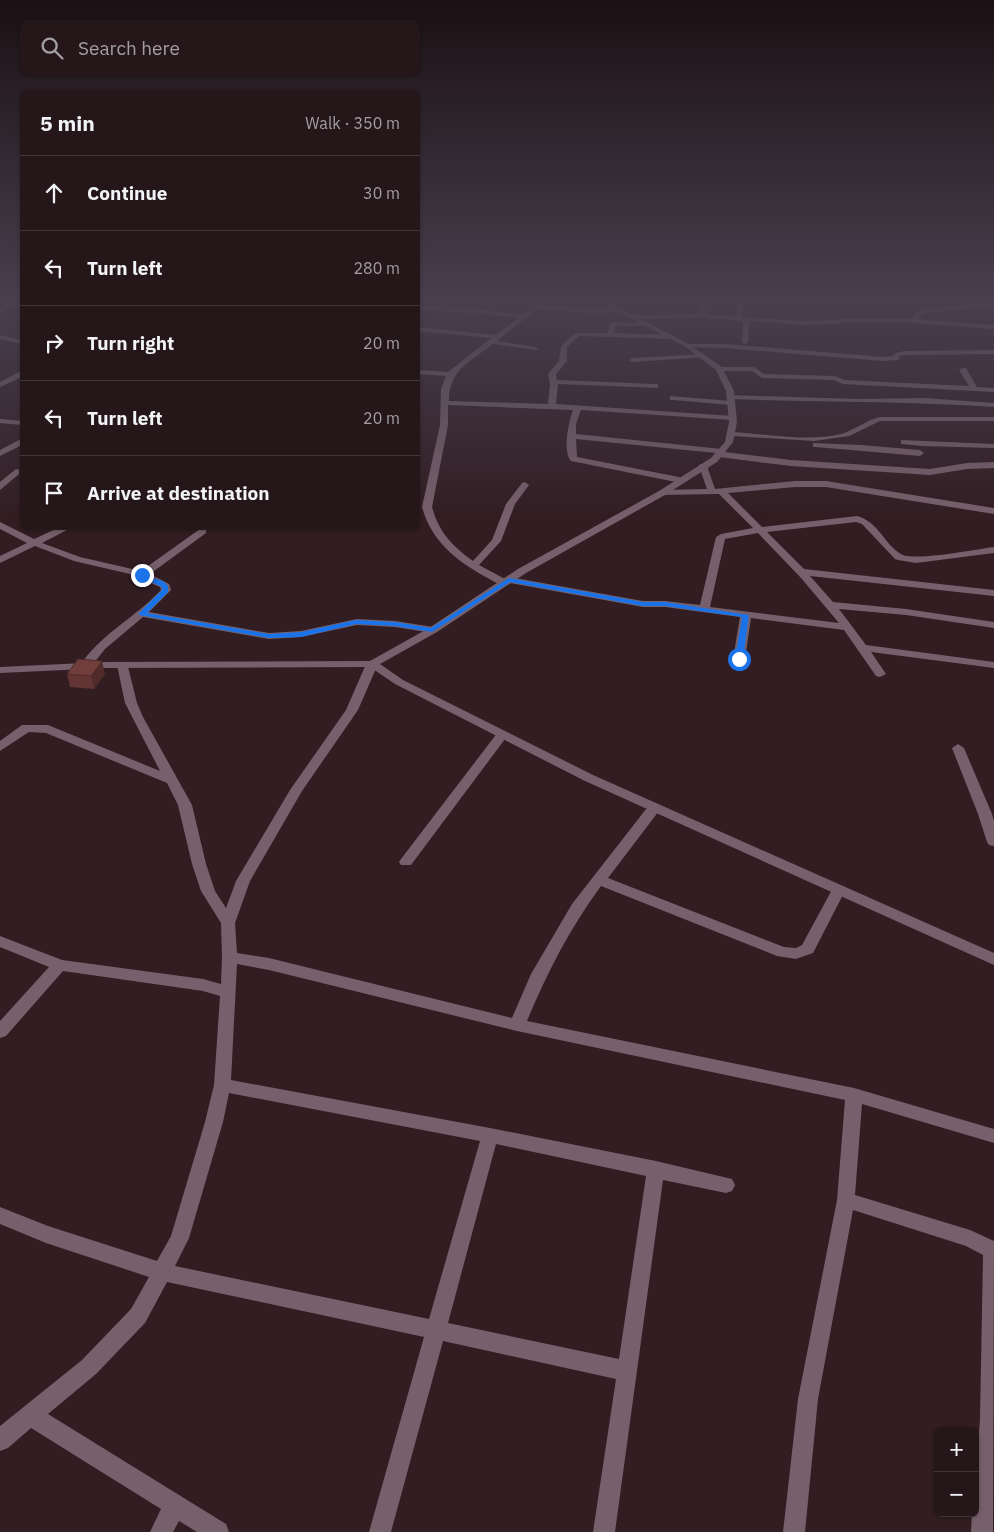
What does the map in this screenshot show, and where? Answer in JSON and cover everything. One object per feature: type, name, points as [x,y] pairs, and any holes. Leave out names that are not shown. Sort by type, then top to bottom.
[{"type":"street","points":[[450,374],[445,389],[444,425],[422,507],[440,534],[457,554],[473,566],[507,582],[643,604],[665,604],[848,628]]},
{"type":"street","points":[[552,374],[554,382],[552,406]]},
{"type":"street","points":[[0,663],[106,665],[372,664],[432,630],[522,571],[662,493],[703,466],[720,452],[729,442],[732,434],[733,418],[730,391],[722,374]]},
{"type":"street","points":[[760,374],[835,378],[846,383],[994,390]]},
{"type":"street","points":[[966,374],[974,388]]},
{"type":"street","points":[[0,385],[20,375]]},
{"type":"street","points":[[554,382],[656,386]]},
{"type":"street","points":[[672,398],[839,401],[924,400],[994,405]]},
{"type":"street","points":[[446,402],[552,406],[733,418]]},
{"type":"street","points":[[578,408],[572,419],[572,457],[574,459],[655,473],[681,480]]},
{"type":"street","points":[[732,434],[792,438],[840,436],[851,434],[869,422],[880,419],[994,419]]},
{"type":"street","points":[[0,421],[20,423]]},
{"type":"street","points":[[571,436],[720,452],[800,464],[911,471],[942,471],[967,466],[994,465]]},
{"type":"street","points":[[792,438],[794,442],[803,445],[861,447],[920,453]]},
{"type":"street","points":[[904,442],[994,446]]},
{"type":"street","points":[[0,453],[20,443]]},
{"type":"street","points":[[703,466],[716,491],[759,530],[801,572],[830,605],[880,674]]},
{"type":"street","points":[[0,487],[16,472]]},
{"type":"street","points":[[662,493],[716,491],[794,484],[826,484],[994,511]]},
{"type":"street","points":[[473,566],[496,541],[511,504],[525,485]]},
{"type":"street","points":[[966,508],[994,504]]},
{"type":"street","points":[[704,610],[721,537],[759,530],[857,519],[865,522],[898,557],[904,560],[994,550]]},
{"type":"street","points":[[0,524],[34,544],[77,558],[142,575],[161,583],[165,586],[166,590],[142,614],[115,634],[87,664],[0,670]]},
{"type":"street","points":[[0,560],[60,530]]},
{"type":"street","points":[[142,575],[203,531]]},
{"type":"street","points":[[801,572],[994,593]]},
{"type":"street","points":[[830,605],[906,612],[994,624]]},
{"type":"street","points":[[142,614],[269,636],[301,634],[356,622],[395,624],[432,630]]},
{"type":"street","points":[[739,659],[746,615]]},
{"type":"street","points":[[862,648],[994,665]]},
{"type":"street","points":[[372,664],[399,682],[589,778],[994,959]]},
{"type":"street","points":[[0,1440],[89,1367],[138,1316],[180,1238],[214,1122],[222,1085],[230,957],[228,923],[243,881],[296,790],[352,710],[372,664]]},
{"type":"street","points":[[123,665],[131,703],[185,805],[199,864],[208,891],[228,923]]},
{"type":"street","points":[[0,747],[26,728],[48,729],[171,780]]},
{"type":"street","points":[[406,862],[502,735]]},
{"type":"street","points":[[958,748],[994,842]]},
{"type":"street","points":[[517,1025],[539,974],[577,908],[655,807]]},
{"type":"street","points":[[599,880],[782,952],[793,954],[801,953],[808,948],[839,889]]},
{"type":"street","points":[[0,941],[60,965],[203,985],[228,992]]},
{"type":"street","points":[[230,957],[269,964],[517,1025],[854,1095],[994,1136]]},
{"type":"street","points":[[0,1032],[60,965]]},
{"type":"street","points":[[222,1085],[490,1135],[726,1184]]},
{"type":"street","points":[[794,1532],[808,1399],[846,1200],[854,1095]]},
{"type":"street","points":[[380,1532],[490,1135]]},
{"type":"street","points":[[604,1532],[656,1169]]},
{"type":"street","points":[[846,1200],[970,1239],[993,1251],[991,1420],[982,1532]]},
{"type":"street","points":[[0,1216],[63,1240],[162,1272],[628,1371]]},
{"type":"street","points":[[30,1416],[218,1532]]},
{"type":"street","points":[[161,1532],[175,1506]]},
{"type":"building","points":[[78,659],[102,661],[91,676],[67,674]]},
{"type":"route","points":[[142,575],[161,583],[165,586],[166,590],[142,614],[269,636],[301,634],[356,622],[378,622],[432,630],[509,580],[643,604],[665,604],[746,615],[739,659]]}]
